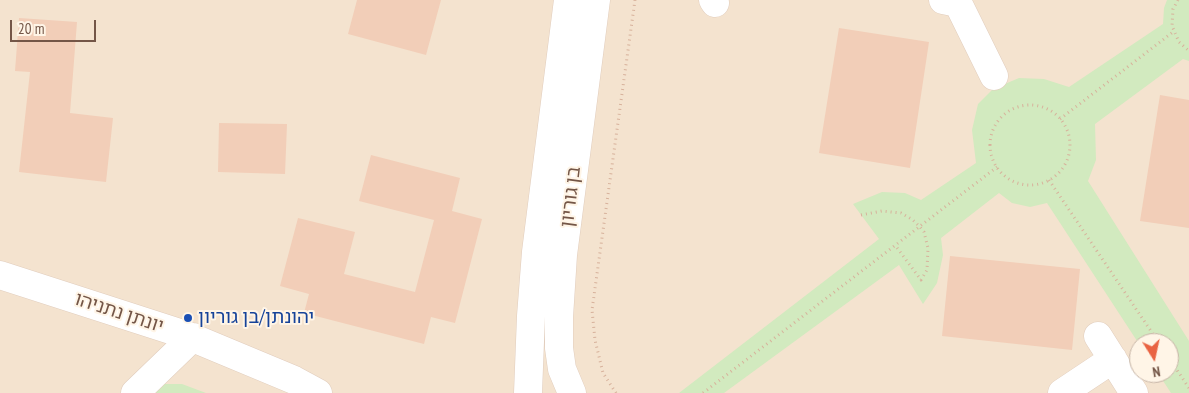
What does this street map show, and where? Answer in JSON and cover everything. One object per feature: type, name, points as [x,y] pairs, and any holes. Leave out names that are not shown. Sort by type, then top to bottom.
[{"type":"street","name":"בן גוריון","points":[[528,393],[536,252],[568,0]]},
{"type":"street","name":"בן גוריון","points":[[572,393],[562,369],[559,318],[563,255],[596,0]]},
{"type":"street","points":[[943,0],[958,3],[994,76]]},
{"type":"street","name":"יונתן נתניהו","points":[[0,275],[193,337],[294,380],[318,393]]},
{"type":"street","points":[[1098,336],[1134,393]]},
{"type":"street","points":[[135,393],[193,337]]},
{"type":"street","points":[[1062,393],[1113,359]]},
{"type":"path","points":[[616,393],[603,373],[592,310],[635,0]]},
{"type":"path","points":[[1178,0],[1172,14],[1173,32],[1179,42],[1189,51]]},
{"type":"path","points":[[1060,119],[1173,32]]},
{"type":"path","points":[[1036,106],[1048,110],[1060,119],[1068,132],[1070,151],[1063,168],[1050,180],[1037,185],[1018,184],[1007,178],[997,167],[991,152],[992,134],[997,122],[1006,114],[1017,108],[1036,106]]},
{"type":"path","points":[[703,393],[997,167]]},
{"type":"path","points":[[1050,180],[1152,333]]},
{"type":"path","points":[[861,214],[882,211],[901,213],[920,227],[924,232],[928,248],[927,270],[921,280],[895,245]]},
{"type":"path","points":[[1179,373],[1189,388]]},
{"type":"shaded area","points":[[0,0],[1189,0],[1189,393],[0,393]]},
{"type":"green space","points":[[1167,0],[1189,0],[1189,61],[1183,59],[1095,124],[1096,160],[1088,181],[1189,341],[1189,393],[1171,393],[1164,383],[1179,383],[1179,333],[1132,333],[1047,203],[1030,207],[1012,203],[999,193],[941,238],[943,255],[937,283],[923,304],[899,265],[724,393],[679,393],[879,239],[853,204],[882,192],[905,193],[921,200],[976,163],[972,130],[978,104],[993,89],[1019,78],[1044,79],[1069,87],[1163,24],[1164,8]]},
{"type":"green space","points":[[157,384],[182,384],[206,393],[142,393]]},
{"type":"building","points":[[357,0],[441,0],[426,55],[348,34]]},
{"type":"building","points":[[19,18],[77,22],[70,113],[113,118],[106,182],[19,172],[30,72],[15,71]]},
{"type":"building","points":[[839,28],[929,42],[910,168],[819,153]]},
{"type":"building","points":[[1160,95],[1189,100],[1189,228],[1140,221]]},
{"type":"building","points":[[219,123],[287,124],[285,174],[218,172]]},
{"type":"building","points":[[371,155],[460,178],[452,211],[482,219],[455,323],[431,317],[424,344],[304,313],[309,294],[280,286],[298,218],[355,232],[344,274],[415,292],[434,220],[359,201]]},
{"type":"building","points":[[950,256],[1080,269],[1072,350],[942,336]]},
{"type":"place","name":"יהונתן/בן גוריון","points":[[188,318]]}]
